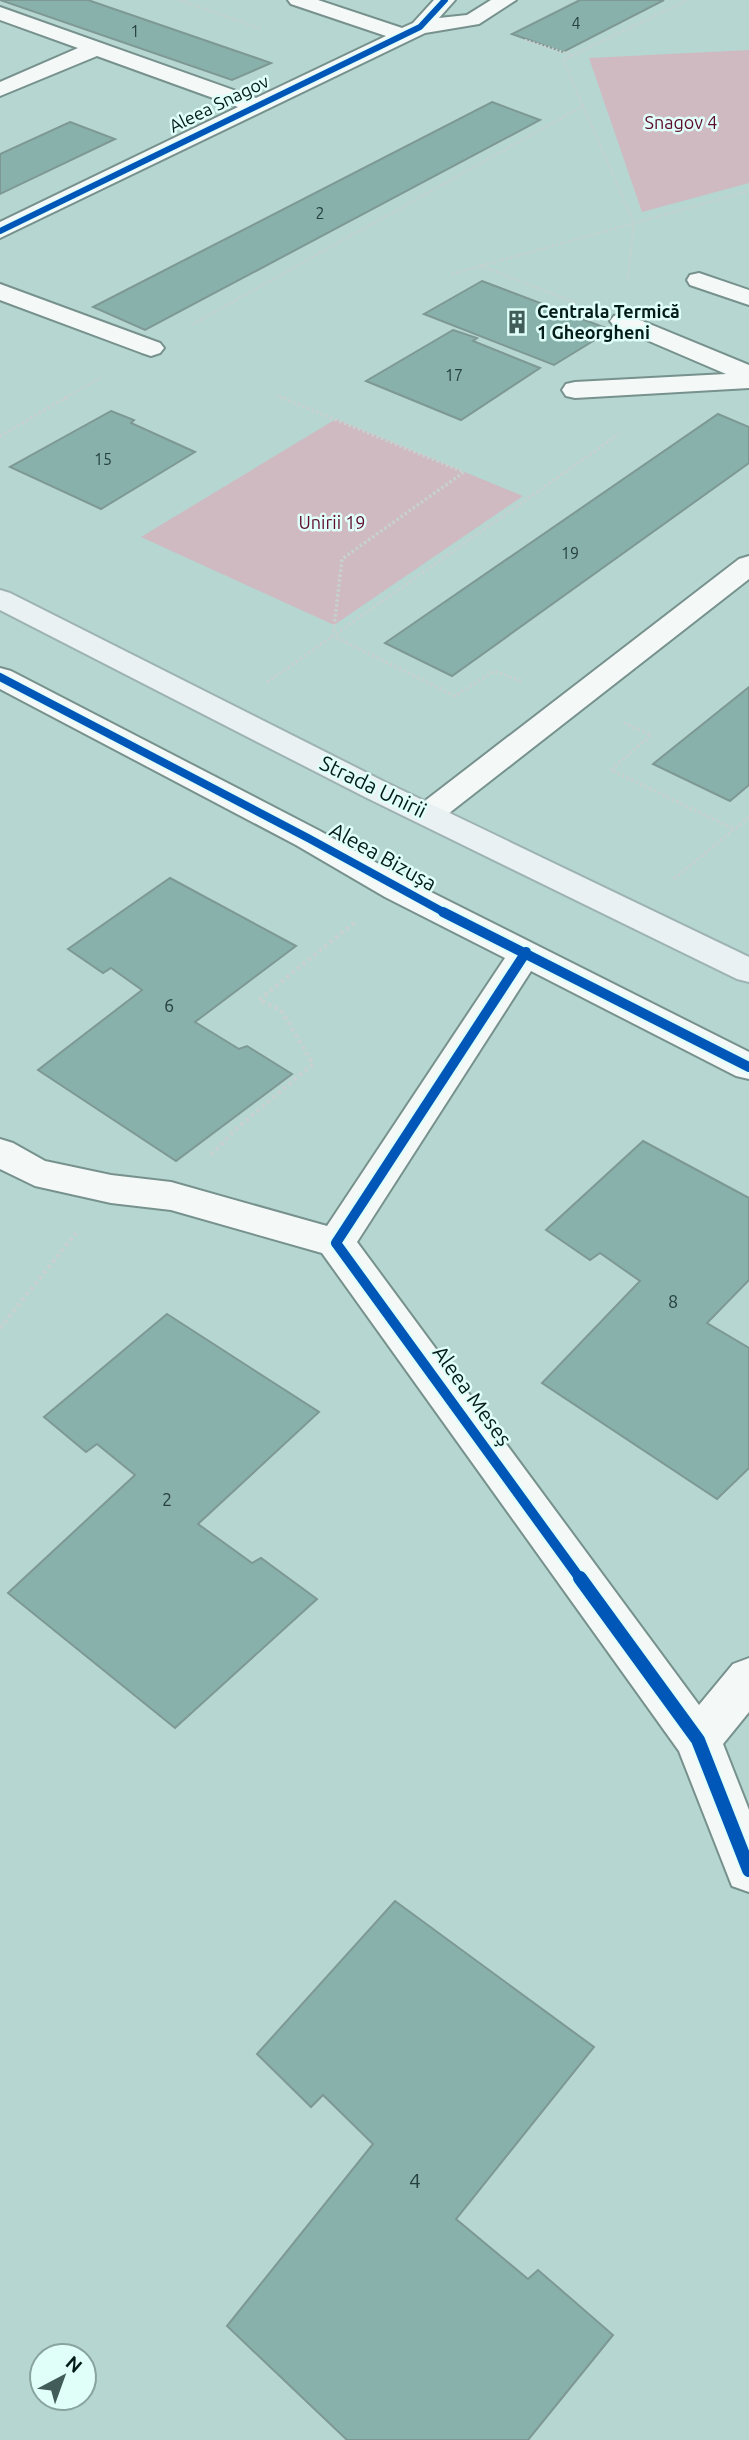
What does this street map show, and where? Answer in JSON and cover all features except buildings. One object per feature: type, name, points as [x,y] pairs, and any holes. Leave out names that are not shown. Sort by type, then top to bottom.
[{"type":"main road","name":"Strada Unirii","points":[[0,599],[376,790],[749,971]]},
{"type":"street","points":[[298,0],[412,31],[472,20],[506,0]]},
{"type":"street","name":"Aleea Snagov","points":[[0,231],[412,31],[445,0]]},
{"type":"street","points":[[0,13],[256,106]]},
{"type":"street","points":[[0,90],[97,48]]},
{"type":"street","points":[[699,280],[749,298]]},
{"type":"street","points":[[0,291],[151,348]]},
{"type":"street","points":[[623,321],[749,373]]},
{"type":"street","points":[[575,390],[749,380]]},
{"type":"street","points":[[428,814],[749,565]]},
{"type":"street","name":"Aleea Bizușa","points":[[0,677],[397,888],[749,1067]]},
{"type":"street","points":[[0,1152],[36,1172],[111,1189],[171,1196],[336,1242],[526,952]]},
{"type":"street","name":"Aleea Meseș","points":[[336,1242],[698,1740],[749,1870]]},
{"type":"street","points":[[698,1740],[749,1678]]},
{"type":"path","points":[[481,266],[623,321],[634,223],[563,60],[688,0]]},
{"type":"path","points":[[0,436],[151,348],[583,106]]},
{"type":"path","points":[[452,274],[749,191]]},
{"type":"path","points":[[260,688],[691,383]]},
{"type":"path","points":[[277,396],[464,472],[342,559],[333,636]]},
{"type":"path","points":[[671,882],[749,817]]},
{"type":"path","points":[[171,1196],[235,1130],[313,1063],[281,1010],[259,1000],[397,888]]},
{"type":"path","points":[[0,1328],[111,1189]]},
{"type":"green space","name":"Snagov 4","points":[[749,50],[749,183],[642,212],[589,58]]},
{"type":"green space","name":"Unirii 19","points":[[336,419],[523,496],[334,625],[141,537]]},
{"type":"cycle path","points":[[0,231],[420,27],[445,0]]},
{"type":"cycle path","points":[[0,677],[308,838],[397,889],[749,1067]]},
{"type":"cycle path","points":[[526,952],[336,1243],[698,1740],[749,1870]]},
{"type":"place","name":"Centrala Termică 1 Gheorgheni","points":[[517,322]]}]
